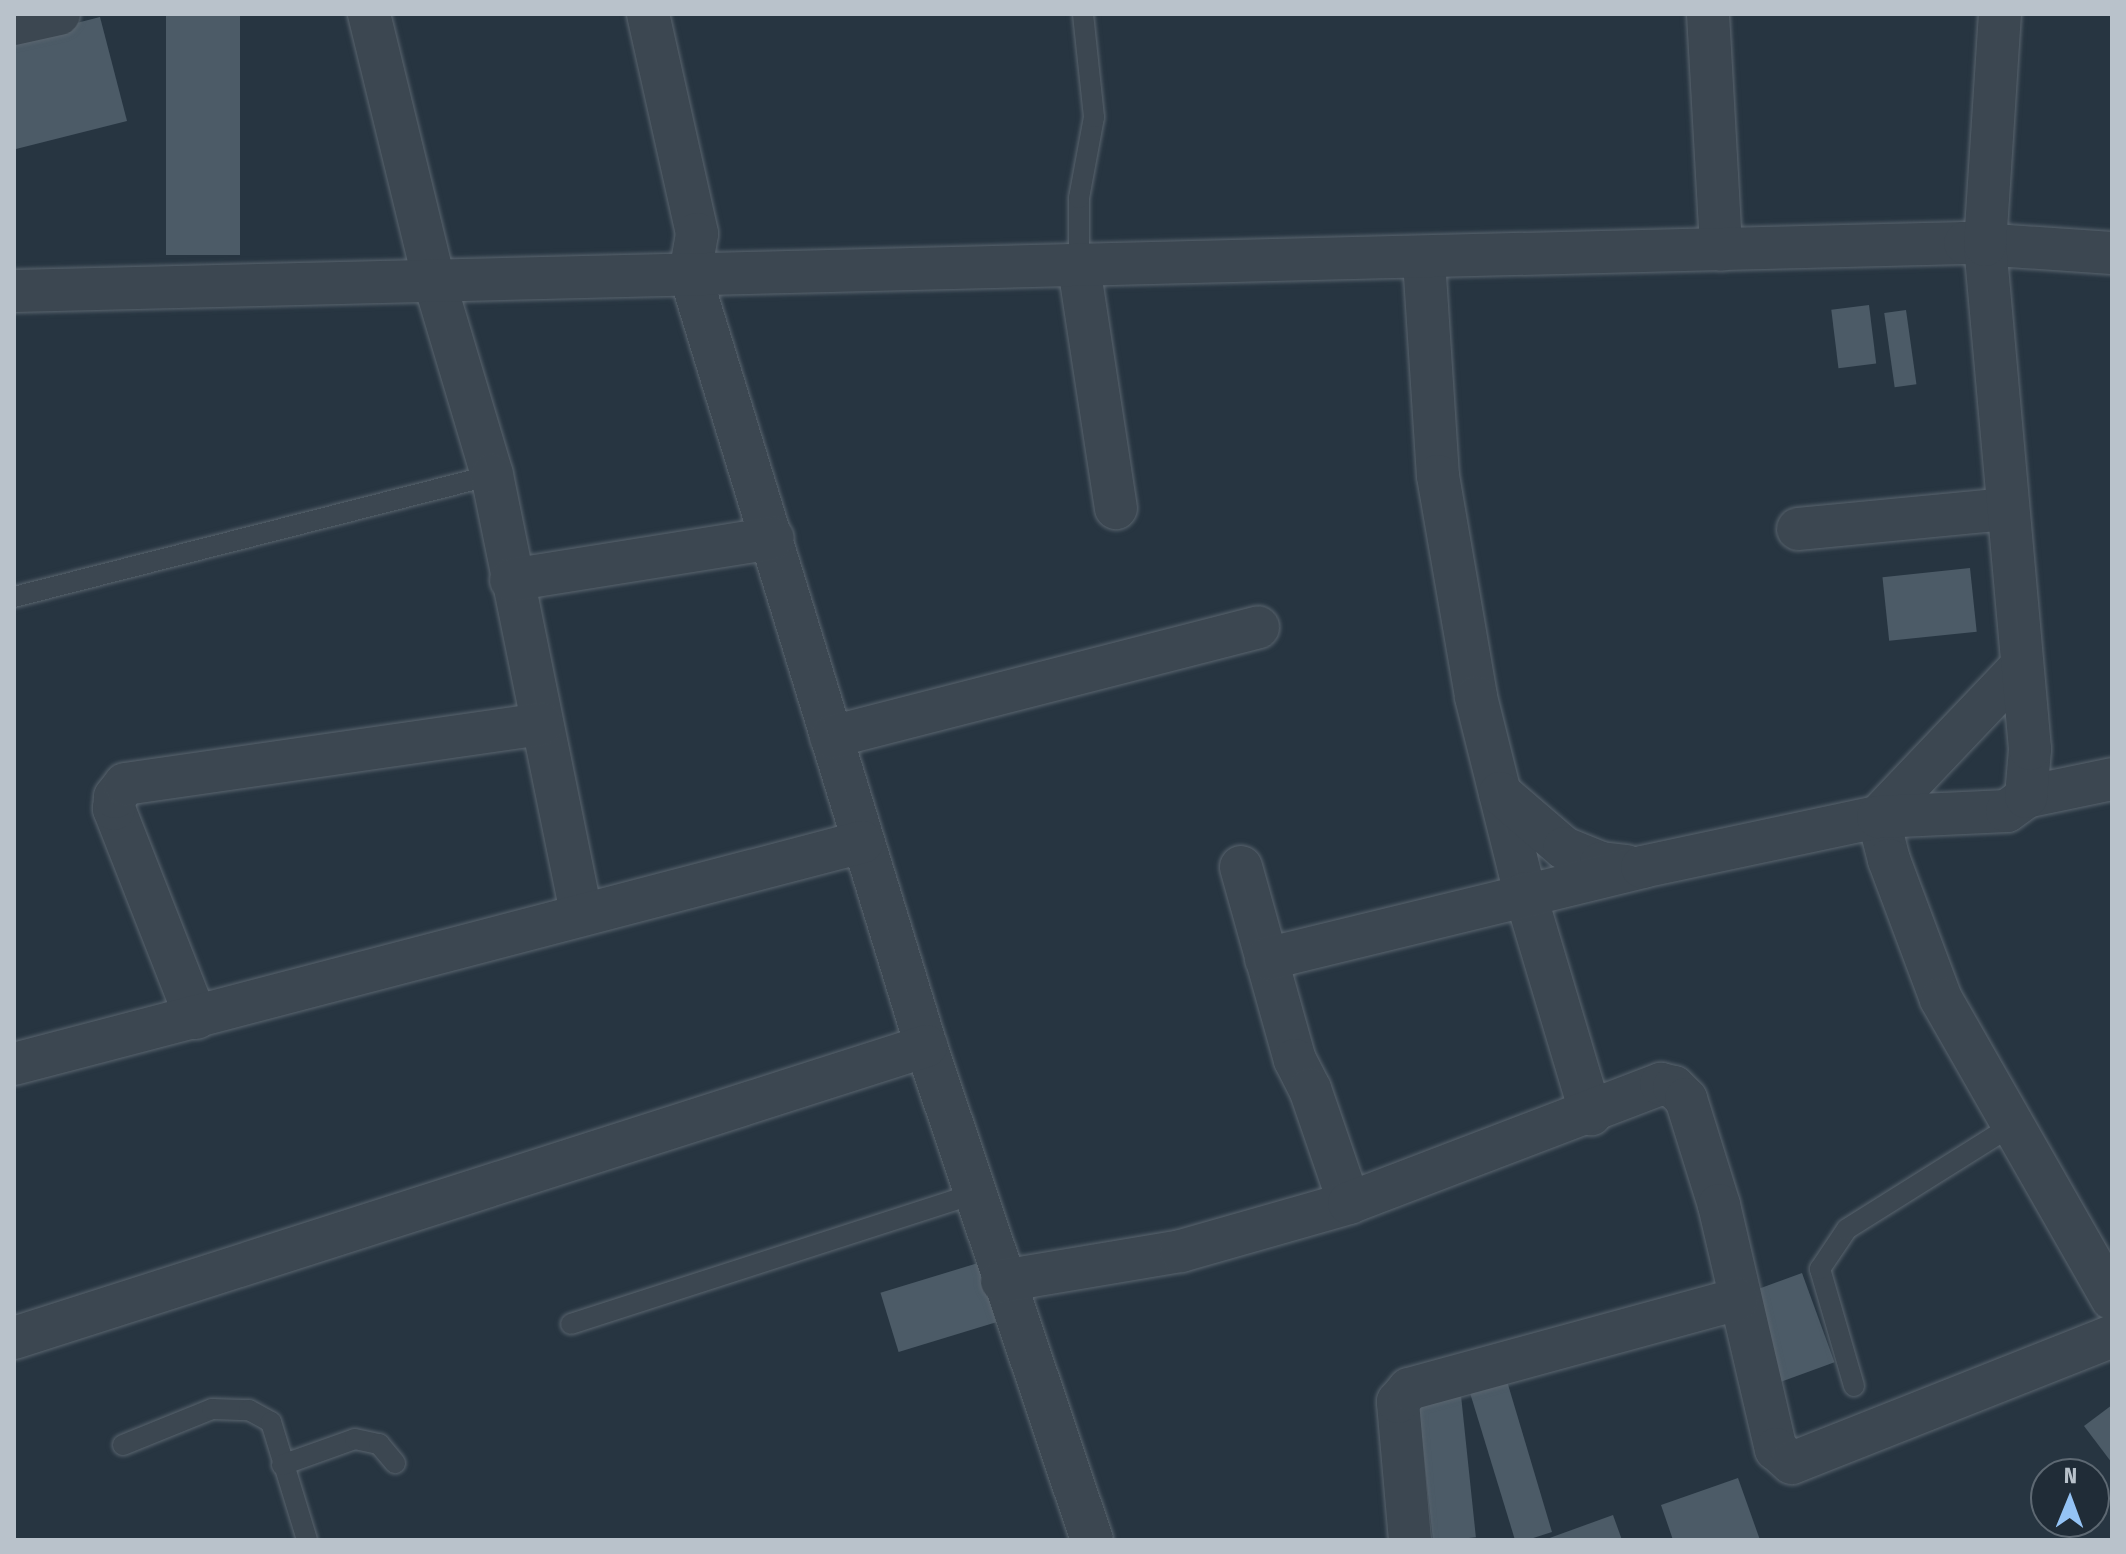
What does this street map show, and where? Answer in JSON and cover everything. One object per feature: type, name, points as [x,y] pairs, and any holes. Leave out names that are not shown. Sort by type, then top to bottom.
[{"type":"street","points":[[14,24],[59,14]]},
{"type":"street","points":[[369,14],[434,280],[492,475],[581,912]]},
{"type":"street","points":[[648,14],[697,234],[690,274],[926,1046],[1002,1281],[1092,1540]]},
{"type":"street","points":[[1708,14],[1721,250]]},
{"type":"street","points":[[2000,14],[1985,245],[2005,509],[2030,749],[2026,797]]},
{"type":"street","points":[[14,291],[1985,245],[2112,253]]},
{"type":"street","points":[[1424,260],[1438,476],[1476,697],[1525,893],[1591,1114]]},
{"type":"street","points":[[1079,267],[1116,508]]},
{"type":"street","points":[[1798,529],[2005,509]]},
{"type":"street","points":[[511,580],[773,538]]},
{"type":"street","points":[[831,737],[1258,627]]},
{"type":"street","points":[[1878,817],[2021,667]]},
{"type":"street","points":[[196,1018],[114,809],[115,797],[125,784],[542,724]]},
{"type":"street","points":[[1266,959],[1525,893],[1642,867],[1878,817],[2007,811],[2026,797],[2112,779]]},
{"type":"street","points":[[1500,793],[1564,848],[1601,863],[1642,867]]},
{"type":"street","points":[[1878,817],[1889,860],[1941,999],[2112,1299]]},
{"type":"street","points":[[14,1064],[196,1018],[581,912],[862,842]]},
{"type":"street","points":[[1241,867],[1295,1060],[1310,1089],[1349,1203]]},
{"type":"street","points":[[14,1338],[926,1046]]},
{"type":"street","points":[[1002,1281],[1181,1251],[1349,1203],[1591,1114],[1661,1084],[1674,1087],[1686,1099],[1719,1205],[1737,1299],[1776,1449],[1792,1463],[2112,1336]]},
{"type":"street","points":[[1410,1540],[1398,1402],[1409,1389],[1737,1299]]},
{"type":"lane","points":[[1079,267],[1079,198],[1094,117],[1083,14]]},
{"type":"lane","points":[[14,597],[492,475]]},
{"type":"lane","points":[[1854,1386],[1820,1269],[1847,1229],[2013,1125]]},
{"type":"lane","points":[[571,1324],[974,1194]]},
{"type":"lane","points":[[123,1445],[212,1409],[249,1410],[271,1422],[307,1540]]},
{"type":"lane","points":[[282,1465],[355,1439],[379,1444],[395,1463]]},
{"type":"building","points":[[166,14],[240,14],[240,255],[166,255]]},
{"type":"building","points":[[100,17],[127,121],[16,149],[14,39]]},
{"type":"building","points":[[1869,305],[1876,364],[1838,368],[1831,310]]},
{"type":"building","points":[[1906,310],[1916,384],[1895,387],[1884,313]]},
{"type":"building","points":[[1970,568],[1977,632],[1889,641],[1882,577]]},
{"type":"building","points":[[978,1263],[996,1322],[899,1352],[880,1293]]},
{"type":"building","points":[[1802,1273],[1834,1362],[1779,1382],[1747,1293]]},
{"type":"building","points":[[1504,1371],[1552,1532],[1527,1540],[1515,1540],[1467,1383]]},
{"type":"building","points":[[1460,1386],[1476,1537],[1433,1540],[1417,1390]]},
{"type":"building","points":[[2112,1405],[2112,1463],[2110,1458],[2084,1426]]},
{"type":"building","points":[[1738,1478],[1760,1540],[1673,1540],[1661,1505]]},
{"type":"building","points":[[1613,1515],[1622,1540],[1544,1540]]}]
